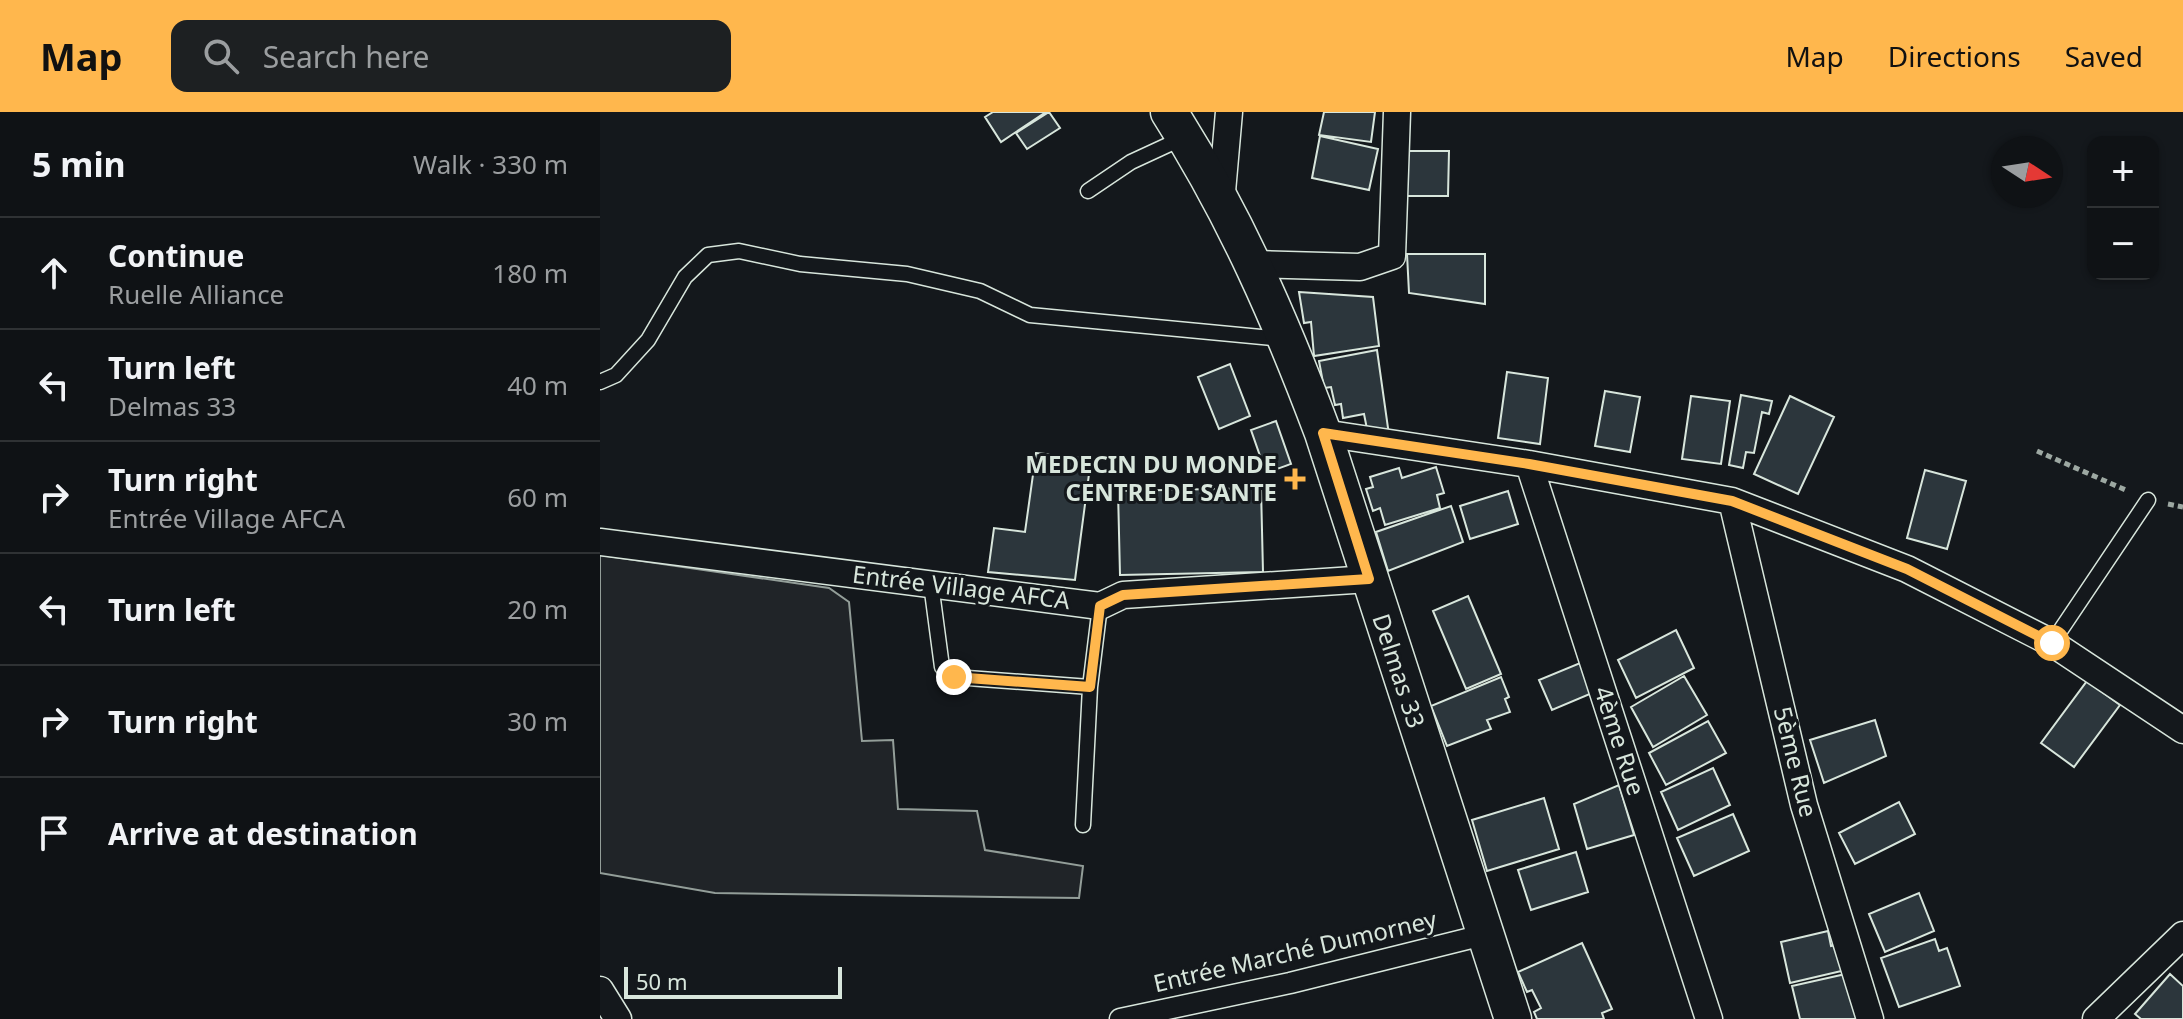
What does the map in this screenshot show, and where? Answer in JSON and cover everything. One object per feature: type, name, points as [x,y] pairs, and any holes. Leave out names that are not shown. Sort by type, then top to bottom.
[{"type":"main road","name":"Delmas 33","points":[[1178,125],[1256,264],[1323,433],[1483,935],[1513,1019]]},
{"type":"street","points":[[1221,203],[1229,112]]},
{"type":"street","points":[[1256,264],[1360,267],[1392,256],[1397,112]]},
{"type":"street","points":[[1323,433],[1529,464],[1732,501],[1907,569],[2052,643],[2183,730]]},
{"type":"street","name":"4ème Rue","points":[[1529,464],[1709,1019]]},
{"type":"street","name":"5ème Rue","points":[[1732,501],[1804,805],[1870,1019]]},
{"type":"street","name":"Entrée Village AFCA","points":[[600,542],[1100,606],[1123,595],[1369,579]]},
{"type":"street","name":"Entrée Marché Dumorney","points":[[1120,1019],[1290,983],[1483,935]]},
{"type":"street","points":[[2096,1019],[2183,935]]},
{"type":"street","points":[[600,990],[618,1019]]},
{"type":"lane","points":[[1088,191],[1178,125]]},
{"type":"lane","points":[[600,382],[616,375],[648,340],[678,288],[708,255],[739,251],[800,264],[907,274],[980,291],[1030,315],[1288,340]]},
{"type":"lane","points":[[2052,643],[2148,500]]},
{"type":"lane","points":[[931,584],[942,667],[954,677],[1090,687]]},
{"type":"lane","points":[[1083,825],[1090,687],[1100,606]]},
{"type":"path","points":[[2037,451],[2148,500],[2183,507]]},
{"type":"shaded area","points":[[600,555],[829,588],[849,602],[862,741],[893,740],[898,809],[977,811],[985,850],[1083,866],[1079,898],[715,893],[600,873]]},
{"type":"building","points":[[993,112],[1046,112],[1001,142],[985,117]]},
{"type":"building","points":[[1049,112],[1060,128],[1027,149],[1016,133]]},
{"type":"building","points":[[1324,112],[1375,112],[1371,142],[1319,135]]},
{"type":"building","points":[[1320,136],[1378,149],[1369,190],[1312,178]]},
{"type":"building","points":[[1402,151],[1449,151],[1448,196],[1403,196]]},
{"type":"building","points":[[1407,254],[1485,254],[1485,304],[1409,293]]},
{"type":"building","points":[[1299,292],[1373,297],[1379,346],[1314,356],[1311,322],[1304,323]]},
{"type":"building","points":[[1377,350],[1389,435],[1369,439],[1364,414],[1343,418],[1341,404],[1335,405],[1331,387],[1324,388],[1319,361]]},
{"type":"building","points":[[1230,364],[1250,416],[1219,429],[1198,377]]},
{"type":"building","points":[[1507,372],[1548,378],[1540,444],[1498,438]]},
{"type":"building","points":[[1605,391],[1640,397],[1630,452],[1595,446]]},
{"type":"building","points":[[1741,395],[1772,401],[1769,414],[1762,412],[1754,453],[1746,452],[1743,468],[1729,465]]},
{"type":"building","points":[[1691,396],[1730,401],[1721,464],[1682,459]]},
{"type":"building","points":[[1790,396],[1834,417],[1798,494],[1754,474]]},
{"type":"building","points":[[1276,421],[1291,464],[1266,473],[1251,430]]},
{"type":"building","points":[[1036,453],[1091,459],[1075,580],[988,572],[994,528],[1025,532]]},
{"type":"building","points":[[1436,467],[1444,493],[1437,495],[1440,508],[1385,525],[1380,508],[1373,511],[1366,489],[1373,487],[1370,477],[1399,468],[1402,478]]},
{"type":"building","points":[[1925,470],[1966,481],[1947,549],[1907,538]]},
{"type":"building","points":[[1261,488],[1263,572],[1120,575],[1118,491]]},
{"type":"building","points":[[1508,491],[1518,524],[1470,539],[1460,506]]},
{"type":"building","points":[[1451,506],[1463,542],[1388,571],[1376,532]]},
{"type":"building","points":[[1468,596],[1501,674],[1466,689],[1433,611]]},
{"type":"building","points":[[1676,630],[1694,668],[1636,698],[1618,660]]},
{"type":"building","points":[[1585,661],[1597,691],[1552,710],[1539,680]]},
{"type":"building","points":[[1684,676],[1707,715],[1653,747],[1631,707]]},
{"type":"building","points":[[1501,677],[1509,697],[1505,699],[1510,712],[1487,720],[1491,729],[1447,746],[1431,706]]},
{"type":"building","points":[[2087,681],[2120,705],[2074,767],[2041,743]]},
{"type":"building","points":[[1875,720],[1886,756],[1824,783],[1810,740]]},
{"type":"building","points":[[1708,721],[1726,753],[1666,785],[1649,753]]},
{"type":"building","points":[[1713,768],[1730,805],[1678,830],[1661,792]]},
{"type":"building","points":[[1619,785],[1634,835],[1587,849],[1574,804]]},
{"type":"building","points":[[1544,798],[1559,849],[1487,871],[1472,820]]},
{"type":"building","points":[[1899,802],[1915,834],[1855,864],[1839,833]]},
{"type":"building","points":[[1733,814],[1749,851],[1694,876],[1677,838]]},
{"type":"building","points":[[1576,852],[1588,892],[1531,910],[1518,870]]},
{"type":"building","points":[[1919,893],[1934,931],[1885,952],[1869,914]]},
{"type":"building","points":[[1828,931],[1831,946],[1844,943],[1850,969],[1790,983],[1781,942]]},
{"type":"building","points":[[1935,939],[1939,951],[1947,948],[1960,986],[1899,1007],[1881,958]]},
{"type":"building","points":[[1582,943],[1612,1009],[1602,1013],[1604,1019],[1537,1019],[1534,1012],[1541,1008],[1532,990],[1527,992],[1518,972]]},
{"type":"building","points":[[1850,973],[1860,1019],[1800,1019],[1792,986]]},
{"type":"building","points":[[2170,974],[2183,986],[2183,1019],[2141,1019],[2135,1014]]},
{"type":"place","name":"MEDECIN DU MONDE CENTRE DE SANTE","points":[[1295,479]]},
{"type":"route","points":[[954,677],[1090,687],[1100,606],[1123,595],[1369,579],[1323,433],[1529,464],[1732,501],[1907,569],[2052,643]]}]
